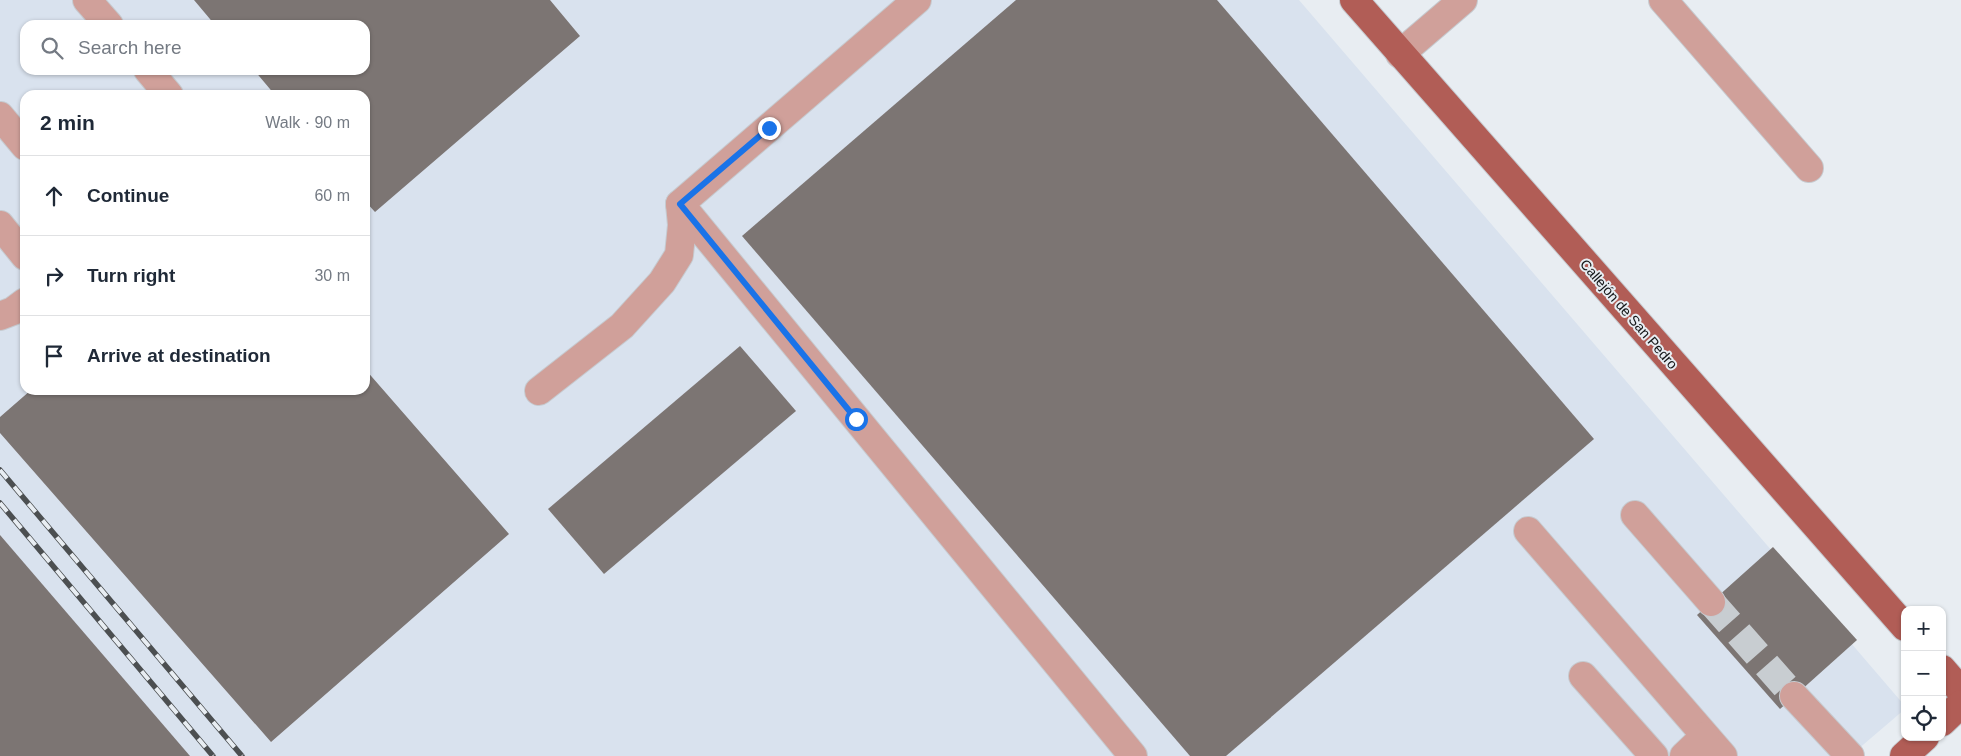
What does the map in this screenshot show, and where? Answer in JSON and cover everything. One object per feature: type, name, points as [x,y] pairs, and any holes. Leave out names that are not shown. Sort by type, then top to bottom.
[{"type":"main road","name":"Callejón de San Pedro","points":[[1354,0],[1901,622]]},
{"type":"main road","points":[[1946,674],[1961,691]]},
{"type":"main road","points":[[1946,719],[1961,704]]},
{"type":"main road","points":[[1904,756],[1923,741]]},
{"type":"street","points":[[87,0],[105,20]]},
{"type":"street","points":[[680,204],[917,0]]},
{"type":"street","points":[[1400,54],[1463,0]]},
{"type":"street","points":[[1664,0],[1810,168]]},
{"type":"street","points":[[152,75],[166,90]]},
{"type":"street","points":[[0,116],[20,140]]},
{"type":"street","points":[[539,391],[622,326],[662,282],[678,255],[682,225],[680,204]]},
{"type":"street","points":[[680,204],[1134,756]]},
{"type":"street","points":[[0,225],[20,250]]},
{"type":"street","points":[[0,316],[20,305]]},
{"type":"street","points":[[1635,515],[1711,602]]},
{"type":"street","points":[[1528,531],[1723,756]]},
{"type":"street","points":[[1583,676],[1654,756]]},
{"type":"street","points":[[1794,696],[1850,756]]},
{"type":"street","points":[[1684,756],[1706,736]]},
{"type":"shaded area","points":[[0,0],[1299,0],[1901,701],[1901,712],[1850,756],[0,756]]},
{"type":"building","points":[[194,0],[550,0],[580,36],[375,212],[370,206],[370,90],[271,90],[258,75],[370,75],[370,20],[211,20]]},
{"type":"building","points":[[1016,0],[1217,0],[1594,439],[1226,756],[1190,756],[742,236]]},
{"type":"building","points":[[740,346],[796,411],[604,574],[548,509]]},
{"type":"building","points":[[370,375],[509,534],[271,742],[0,433],[0,417],[25,395],[370,395]]},
{"type":"building","points":[[0,535],[190,756],[0,756]]},
{"type":"building","points":[[1773,547],[1857,640],[1780,709],[1697,615]]},
{"type":"tunnel","points":[[1711,602],[1794,696]]},
{"type":"railway","points":[[0,470],[242,756]]},
{"type":"railway","points":[[0,503],[213,756]]},
{"type":"route","points":[[769,128],[680,204],[856,419]]}]
